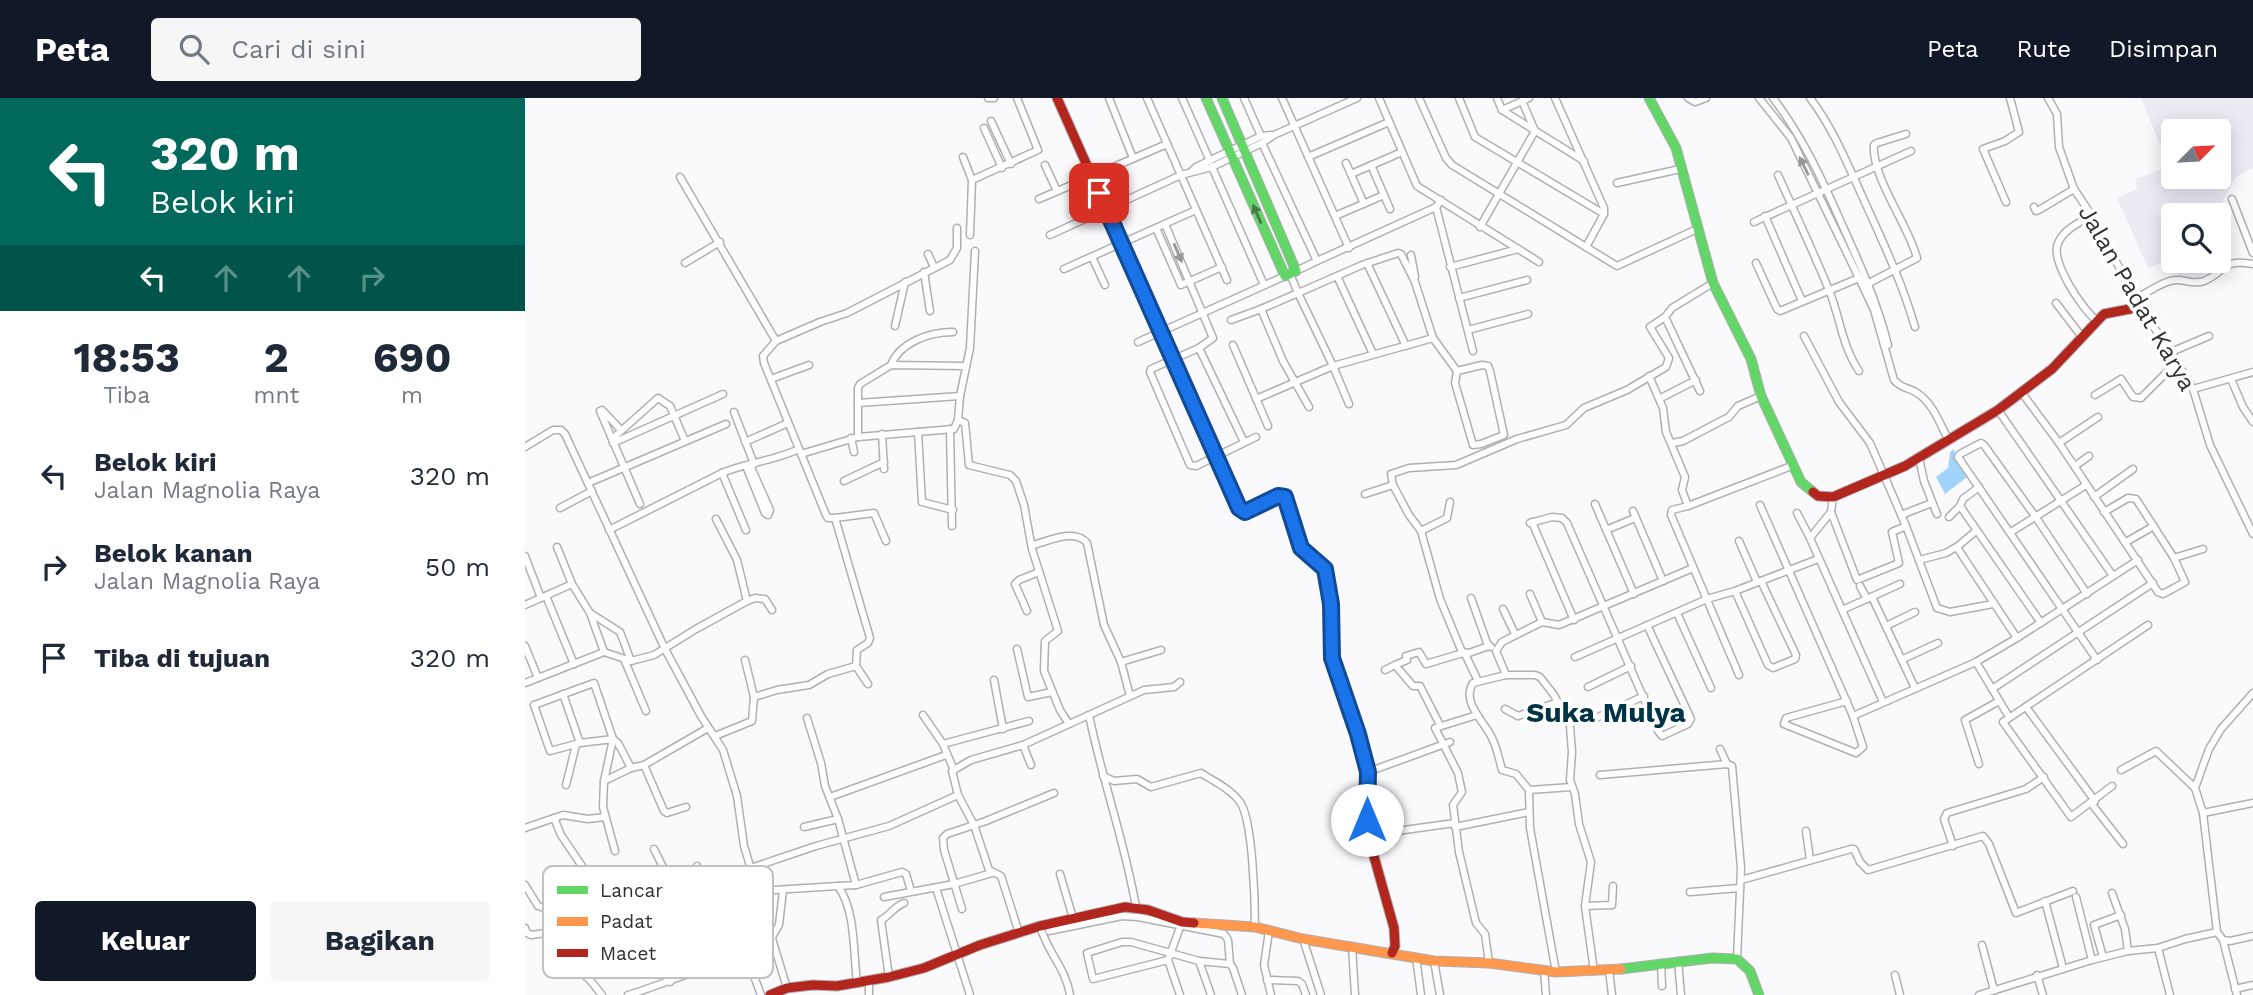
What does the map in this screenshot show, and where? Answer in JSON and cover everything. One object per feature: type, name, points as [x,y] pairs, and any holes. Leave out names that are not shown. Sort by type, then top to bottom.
[{"type":"street","points":[[988,98],[994,98]]},
{"type":"street","points":[[972,180],[1036,153],[1039,148],[1017,98]]},
{"type":"street","points":[[1057,98],[1239,508],[1243,511],[1278,496],[1285,497],[1301,548],[1325,569],[1331,604],[1332,658],[1368,772],[1368,835],[1394,928],[1395,946],[1392,953]]},
{"type":"street","points":[[1109,98],[1133,158]]},
{"type":"street","points":[[1147,98],[1227,280]]},
{"type":"street","points":[[1182,98],[1264,285]]},
{"type":"street","points":[[1206,98],[1230,155],[1290,274]]},
{"type":"street","points":[[1221,98],[1290,274],[1349,404]]},
{"type":"street","points":[[1244,98],[1317,261]]},
{"type":"street","points":[[1282,98],[1349,248]]},
{"type":"street","points":[[1050,235],[1181,175],[1192,171],[1199,172],[1262,140],[1357,98]]},
{"type":"street","points":[[1378,98],[1417,186],[1539,262]]},
{"type":"street","points":[[1419,98],[1446,158],[1452,165],[1620,266],[1697,229]]},
{"type":"street","points":[[1459,98],[1475,136],[1604,214]]},
{"type":"street","points":[[1497,98],[1501,110],[1584,161]]},
{"type":"street","points":[[1555,98],[1604,208],[1604,214],[1586,247]]},
{"type":"street","points":[[1649,98],[1676,148],[1713,283],[1751,359],[1761,396],[1801,482],[1818,496],[1833,497],[1883,476],[1919,458],[1998,410],[2052,369],[2104,314],[2139,302],[2165,283],[2178,280],[2192,284],[2203,281],[2229,263],[2239,261],[2253,264]]},
{"type":"street","points":[[1688,98],[1695,102],[1706,98]]},
{"type":"street","points":[[1759,98],[1791,138],[1859,278],[1874,310],[1894,380],[1898,386],[1915,390],[1923,397],[1948,439]]},
{"type":"street","points":[[1810,98],[1825,117],[1854,177],[1906,294],[1915,327]]},
{"type":"street","points":[[2006,202],[1983,149],[2005,141],[2019,132],[2010,98]]},
{"type":"street","name":"Jalan Padat Karya","points":[[2048,98],[2057,114],[2059,147],[2074,189],[2193,389],[2210,445],[2253,534]]},
{"type":"street","points":[[1774,99],[1800,136],[1869,283],[1878,306],[1898,386]]},
{"type":"street","points":[[1480,227],[1535,131],[1525,100],[1501,110]]},
{"type":"street","points":[[1772,113],[1780,108]]},
{"type":"street","points":[[991,121],[1011,164]]},
{"type":"street","points":[[1308,157],[1389,122]]},
{"type":"street","points":[[984,128],[1002,167]]},
{"type":"street","points":[[1869,283],[1916,261],[1917,256],[1877,167],[1874,145],[1906,134]]},
{"type":"street","points":[[1039,199],[1167,144]]},
{"type":"street","points":[[1753,222],[1911,151]]},
{"type":"street","points":[[1351,174],[1402,152]]},
{"type":"street","points":[[963,157],[972,180],[970,235]]},
{"type":"street","points":[[1346,163],[1364,204]]},
{"type":"street","points":[[1371,165],[1390,209]]},
{"type":"street","points":[[1045,166],[1057,191]]},
{"type":"street","points":[[1617,183],[1680,169]]},
{"type":"street","points":[[1778,175],[1829,289],[1842,326],[1845,346],[1859,371]]},
{"type":"street","points":[[680,177],[776,341]]},
{"type":"street","points":[[2034,207],[2036,211],[2039,210],[2074,189]]},
{"type":"street","points":[[1335,216],[1384,195]]},
{"type":"street","points":[[2232,199],[2253,253]]},
{"type":"street","points":[[1138,342],[1349,248],[1436,207],[1441,200]]},
{"type":"street","points":[[1436,207],[1473,351]]},
{"type":"street","points":[[1064,269],[1196,210]]},
{"type":"street","points":[[1765,216],[1802,300]]},
{"type":"street","points":[[2092,216],[2065,233],[2056,248],[2071,287],[2096,320]]},
{"type":"street","points":[[1165,224],[1213,337],[1199,348],[1151,369],[1150,372],[1188,462],[1196,466],[1257,438]]},
{"type":"street","points":[[886,541],[874,513],[835,518],[828,518],[826,515],[763,356],[776,341],[847,313],[950,260],[956,254],[957,228]]},
{"type":"street","points":[[1156,228],[1181,285],[1222,267]]},
{"type":"street","points":[[685,263],[720,242]]},
{"type":"street","points":[[1450,267],[1518,249]]},
{"type":"street","points":[[609,530],[722,473],[855,438],[954,429],[958,420],[969,348],[975,251]]},
{"type":"street","points":[[1231,320],[1367,263],[1398,253],[1415,282],[1433,338],[1457,371],[1455,383],[1473,445],[1500,438],[1504,435],[1504,428],[1488,366],[1457,371]]},
{"type":"street","points":[[928,254],[934,267]]},
{"type":"street","points":[[1411,255],[1415,282]]},
{"type":"street","points":[[1092,257],[1105,285]]},
{"type":"street","points":[[1367,263],[1406,346]]},
{"type":"street","points":[[1756,263],[1778,310],[1781,311],[1859,278]]},
{"type":"street","points":[[924,272],[930,311]]},
{"type":"street","points":[[1337,276],[1373,354]]},
{"type":"street","points":[[1459,298],[1527,280]]},
{"type":"street","points":[[895,326],[905,282]]},
{"type":"street","points":[[1478,681],[1440,599],[1420,531],[1393,485],[1392,473],[1409,468],[1456,465],[1517,439],[1566,425],[1584,408],[1627,390],[1666,367],[1669,362],[1650,327],[1665,317],[1672,308],[1713,283]]},
{"type":"street","points":[[2056,303],[2082,337]]},
{"type":"street","points":[[1261,309],[1294,382],[1309,407]]},
{"type":"street","points":[[1468,330],[1528,314]]},
{"type":"street","points":[[1665,317],[1700,391]]},
{"type":"street","points":[[854,452],[858,386],[891,365],[899,353],[924,336],[937,332],[953,332]]},
{"type":"street","points":[[1804,336],[1839,402],[1870,443],[1906,526],[1933,602],[1940,610],[1950,612],[1993,604]]},
{"type":"street","points":[[2171,352],[2209,336]]},
{"type":"street","points":[[1256,399],[1333,366],[1433,338]]},
{"type":"street","points":[[1233,345],[1268,426]]},
{"type":"street","points":[[1199,348],[1244,442]]},
{"type":"street","points":[[771,379],[809,365]]},
{"type":"street","points":[[891,365],[966,366]]},
{"type":"street","points":[[2095,395],[2121,379],[2133,397],[2141,398],[2178,365]]},
{"type":"street","points":[[2193,389],[2253,372]]},
{"type":"street","points":[[1649,376],[1664,410],[1665,427],[1685,477],[1682,490],[1688,506]]},
{"type":"street","points":[[2231,379],[2253,422]]},
{"type":"street","points":[[1659,399],[1696,380]]},
{"type":"street","points":[[2022,393],[2075,466],[2086,485],[2104,512],[2126,542],[2158,592],[2163,594],[2185,582],[2174,558],[2134,498],[2128,498],[2104,512]]},
{"type":"street","points":[[612,441],[723,394]]},
{"type":"street","points":[[858,403],[960,396]]},
{"type":"street","points":[[1672,443],[1683,441],[1729,417],[1738,406],[1761,396]]},
{"type":"street","points":[[612,441],[655,398],[666,402],[685,441]]},
{"type":"street","points":[[621,430],[603,410],[600,411],[641,505]]},
{"type":"street","points":[[1998,410],[2113,576]]},
{"type":"street","points":[[734,412],[745,442],[750,465],[765,513],[768,515],[770,510],[750,465]]},
{"type":"street","points":[[2059,443],[2098,417]]},
{"type":"street","points":[[958,420],[965,423],[969,465],[1010,475],[1016,481],[1039,572],[1058,631],[1045,641],[1044,671],[1060,710],[1069,724]]},
{"type":"street","points":[[745,442],[789,423]]},
{"type":"street","points":[[588,483],[726,424]]},
{"type":"street","points":[[950,429],[952,526]]},
{"type":"street","points":[[525,446],[553,430],[561,430],[565,434],[666,649],[708,728],[715,736],[730,770],[751,866]]},
{"type":"street","points":[[918,432],[922,502],[953,510]]},
{"type":"street","points":[[844,481],[884,465],[882,434]]},
{"type":"street","points":[[2087,594],[2035,516],[1981,443],[1958,457],[2097,660]]},
{"type":"street","points":[[2075,466],[2089,456]]},
{"type":"street","points":[[1919,458],[1924,481],[1937,514]]},
{"type":"street","points":[[1739,675],[1671,512],[1794,465]]},
{"type":"street","points":[[2094,497],[2133,469]]},
{"type":"street","points":[[722,473],[746,530]]},
{"type":"street","points":[[1365,494],[1393,485]]},
{"type":"street","points":[[2011,533],[2086,485]]},
{"type":"street","points":[[1949,517],[1963,499],[1979,487]]},
{"type":"street","points":[[560,508],[592,491]]},
{"type":"street","points":[[1833,497],[1831,512],[1857,580],[1899,564],[1892,532],[1906,526]]},
{"type":"street","points":[[1420,531],[1447,518],[1450,502]]},
{"type":"street","points":[[1901,515],[1933,503]]},
{"type":"street","points":[[1595,504],[1634,594]]},
{"type":"street","points":[[1760,505],[1847,701],[1863,745],[1861,751],[1856,753],[1787,727],[1784,723],[1786,718],[1847,701]]},
{"type":"street","points":[[1960,506],[2041,623]]},
{"type":"street","points":[[1810,538],[1831,512]]},
{"type":"street","points":[[1797,513],[1883,702]]},
{"type":"street","points":[[1606,530],[1634,514],[1663,581]]},
{"type":"street","points":[[1574,620],[1531,523],[1552,517],[1565,520],[1661,735],[1691,721],[1647,625]]},
{"type":"street","points":[[835,518],[870,638],[868,643],[857,650],[856,666],[867,684]]},
{"type":"street","points":[[716,519],[737,560],[747,601]]},
{"type":"street","points":[[2126,542],[2154,526]]},
{"type":"street","points":[[1919,560],[1946,553],[1976,531]]},
{"type":"street","points":[[1033,545],[1075,535],[1087,543],[1104,625],[1121,662],[1130,696]]},
{"type":"street","points":[[1735,591],[1768,665],[1773,667],[1794,659],[1796,655],[1739,541]]},
{"type":"street","points":[[1958,546],[1958,552],[2017,638]]},
{"type":"street","points":[[557,547],[572,584],[590,613],[604,652]]},
{"type":"street","points":[[2174,558],[2203,549]]},
{"type":"street","points":[[525,556],[574,664]]},
{"type":"street","points":[[1575,657],[1707,599],[1818,559]]},
{"type":"street","points":[[1853,716],[1976,662],[2138,560]]},
{"type":"street","points":[[1497,648],[1501,642],[1542,622],[1555,626],[1574,620],[1693,568]]},
{"type":"street","points":[[1027,611],[1015,584],[1039,572]]},
{"type":"street","points":[[1992,689],[2153,583]]},
{"type":"street","points":[[525,605],[572,584]]},
{"type":"street","points":[[1842,610],[1900,584]]},
{"type":"street","points":[[1860,586],[1886,626],[1915,688]]},
{"type":"street","points":[[1530,594],[1542,622]]},
{"type":"street","points":[[525,683],[604,652],[628,660],[666,649],[688,633],[755,598],[765,599],[772,610]]},
{"type":"street","points":[[1471,598],[1489,646]]},
{"type":"street","points":[[1503,609],[1515,634]]},
{"type":"street","points":[[1677,612],[1711,688]]},
{"type":"street","points":[[1886,626],[1915,612]]},
{"type":"street","points":[[590,613],[620,632],[646,712]]},
{"type":"street","points":[[2112,786],[2071,817],[2003,722],[2148,625]]},
{"type":"street","points":[[1903,659],[1938,643]]},
{"type":"street","points":[[525,646],[538,678]]},
{"type":"street","points":[[1385,670],[1406,660],[1406,656],[1419,652],[1426,664],[1489,646],[1497,648]]},
{"type":"street","points":[[1497,648],[1506,675]]},
{"type":"street","points":[[1017,649],[1026,694],[1031,697],[1052,692]]},
{"type":"street","points":[[1121,662],[1161,650]]},
{"type":"street","points":[[715,736],[752,721],[754,697],[744,660]]},
{"type":"street","points":[[1976,662],[2009,718]]},
{"type":"street","points":[[1395,665],[1413,686],[1420,686],[1440,725]]},
{"type":"street","points":[[754,697],[809,685],[828,674],[856,666]]},
{"type":"street","points":[[1588,687],[1631,667]]},
{"type":"street","points":[[1556,972],[1529,812],[1529,790],[1516,774],[1503,770],[1493,740],[1477,715],[1470,690],[1471,685],[1478,681],[1506,675],[1538,676],[1558,702],[1570,726],[1572,752],[1569,770],[1576,794],[1579,824],[1591,862],[1585,905],[1594,971]]},
{"type":"street","points":[[993,680],[1003,729]]},
{"type":"street","points":[[953,768],[1023,745],[1144,690],[1174,687],[1180,682]]},
{"type":"street","points":[[613,739],[550,751],[534,707],[593,683],[613,739],[631,768]]},
{"type":"street","points":[[563,694],[578,744],[566,785]]},
{"type":"street","points":[[1596,719],[1644,696]]},
{"type":"street","points":[[2195,788],[2209,749],[2221,729],[2252,698]]},
{"type":"street","points":[[1979,764],[1965,720],[1999,701]]},
{"type":"street","points":[[1505,709],[1518,716],[1558,702]]},
{"type":"street","points":[[2026,707],[2123,844]]},
{"type":"street","points":[[923,715],[943,744],[953,768],[952,776],[958,795],[974,825],[992,873]]},
{"type":"street","points":[[1089,715],[1132,881],[1136,907]]},
{"type":"street","points":[[1477,715],[1456,723],[1440,725],[1435,729],[1447,744],[1458,773],[1462,791],[1454,803],[1459,852],[1476,923],[1485,933],[1489,963]]},
{"type":"street","points":[[807,718],[856,885]]},
{"type":"street","points":[[943,744],[1029,721]]},
{"type":"street","points":[[604,780],[644,765],[708,728]]},
{"type":"street","points":[[613,739],[602,794],[605,817],[615,851]]},
{"type":"street","points":[[1368,772],[1447,744]]},
{"type":"street","points":[[1023,745],[1031,765]]},
{"type":"street","points":[[1720,749],[1727,764]]},
{"type":"street","points":[[2121,770],[2156,751],[2195,788],[2203,813],[2217,932],[2223,940],[2236,992],[2253,985]]},
{"type":"street","points":[[829,797],[946,754]]},
{"type":"street","points":[[1600,775],[1727,764],[1732,766],[1741,884],[1737,959]]},
{"type":"street","points":[[644,765],[664,811],[667,813],[686,807]]},
{"type":"street","points":[[1103,776],[1114,781],[1137,779],[1151,787],[1201,773],[1238,799],[1246,816],[1255,889],[1255,927]]},
{"type":"street","points":[[1953,846],[1944,819],[1947,813],[2026,789],[2044,777]]},
{"type":"street","points":[[1529,790],[1572,787]]},
{"type":"street","points":[[962,909],[943,838],[947,834],[1054,793]]},
{"type":"street","points":[[757,866],[889,826],[958,795]]},
{"type":"street","points":[[2203,813],[2253,803]]},
{"type":"street","points":[[1368,835],[1455,825],[1529,812]]},
{"type":"street","points":[[525,828],[570,815],[588,819],[605,817]]},
{"type":"street","points":[[554,818],[561,835],[582,866]]},
{"type":"street","points":[[804,827],[838,819]]},
{"type":"street","points":[[1806,831],[1810,860]]},
{"type":"street","points":[[1690,892],[1741,884],[1810,860],[1854,849],[1860,862],[1868,870],[1986,837],[2016,913],[2045,901],[2075,894],[2092,960]]},
{"type":"street","points":[[654,849],[662,866]]},
{"type":"street","points":[[773,890],[856,885],[902,872],[906,874],[911,891]]},
{"type":"street","points":[[884,897],[954,884],[992,873],[1001,876],[1019,933]]},
{"type":"street","points":[[1060,874],[1073,918]]},
{"type":"street","points":[[525,885],[533,900],[543,909]]},
{"type":"street","points":[[838,886],[845,901],[851,928],[857,982]]},
{"type":"street","points":[[1585,905],[1612,905],[1613,886]]},
{"type":"street","points":[[936,888],[970,995]]},
{"type":"street","points":[[773,935],[779,925],[783,890]]},
{"type":"street","points":[[2112,893],[2121,915],[2128,951]]},
{"type":"street","points":[[525,903],[533,900]]},
{"type":"street","points":[[2045,901],[2063,968]]},
{"type":"street","points":[[889,977],[881,920],[887,917],[895,906],[904,903]]},
{"type":"street","points":[[1044,929],[1073,918],[1136,907],[1181,925],[1255,927],[1303,939],[1434,961],[1489,963],[1556,972],[1609,970],[1678,961],[1737,959],[1750,971],[1759,995]]},
{"type":"street","points":[[2103,957],[2094,925],[2121,915]]},
{"type":"street","points":[[770,995],[787,988],[813,985],[837,991],[857,982],[924,968],[980,945],[1019,933],[1122,916],[1224,934],[1229,940],[1230,964],[1242,995]]},
{"type":"street","points":[[1180,995],[1170,957],[1181,925]]},
{"type":"street","points":[[525,929],[531,935],[543,934]]},
{"type":"street","points":[[1044,929],[1046,947],[1066,979],[1070,995]]},
{"type":"street","points":[[1269,931],[1264,965],[1271,995]]},
{"type":"street","points":[[1979,995],[2037,975],[2103,957],[2158,948],[2217,932]]},
{"type":"street","points":[[2223,940],[2253,936]]},
{"type":"street","points":[[1303,939],[1321,995]]},
{"type":"street","points":[[773,940],[787,988]]},
{"type":"street","points":[[1170,957],[1094,980],[1087,955],[1088,952],[1126,942],[1170,957],[1230,964]]},
{"type":"street","points":[[1982,945],[1994,990]]},
{"type":"street","points":[[1352,946],[1355,995]]},
{"type":"street","points":[[2158,948],[2170,995]]},
{"type":"street","points":[[1416,957],[1421,995]]},
{"type":"street","points":[[1199,961],[1211,995]]},
{"type":"street","points":[[1434,961],[1440,995]]},
{"type":"street","points":[[1678,961],[1681,995]]},
{"type":"street","points":[[1661,963],[1663,986]]},
{"type":"street","points":[[1544,970],[1546,995]]},
{"type":"street","points":[[1609,970],[1612,995]]},
{"type":"street","points":[[1895,975],[1900,995]]},
{"type":"street","points":[[2037,975],[2043,995]]},
{"type":"street","points":[[588,978],[602,995]]},
{"type":"street","points":[[668,978],[670,982]]},
{"type":"street","points":[[628,995],[680,978]]},
{"type":"street","points":[[755,978],[761,995]]},
{"type":"street","points":[[869,980],[869,995]]},
{"type":"street","points":[[1267,980],[1298,981],[1306,995]]},
{"type":"shaded area","points":[[2141,98],[2253,98],[2253,168],[2236,177],[2231,186],[2231,119],[2161,119],[2161,147]]},
{"type":"shaded area","points":[[2161,169],[2161,189],[2229,189],[2222,203],[2161,203],[2161,263],[2148,268],[2117,198],[2137,189],[2136,179]]},
{"type":"shaded area","points":[[2177,273],[2205,273],[2194,280],[2179,276]]},
{"type":"water","points":[[1954,449],[1957,463],[1967,477],[1945,494],[1936,477],[1948,468],[1950,452]]},
{"type":"traffic: fast","points":[[1206,98],[1285,276],[1296,271],[1222,98]]},
{"type":"traffic: fast","points":[[1649,98],[1676,148],[1713,283],[1751,359],[1761,396],[1801,482],[1813,492]]},
{"type":"traffic: fast","points":[[1621,969],[1712,958],[1737,959],[1750,971],[1759,995]]},
{"type":"traffic: slow","points":[[1231,490],[1239,508],[1246,511],[1278,496],[1284,497],[1301,549],[1325,569],[1331,604],[1332,658],[1351,712]]},
{"type":"traffic: slow","points":[[1194,923],[1255,927],[1303,939],[1434,961],[1489,963],[1556,972],[1621,969]]},
{"type":"traffic: jam","points":[[1057,98],[1231,490]]},
{"type":"traffic: jam","points":[[1813,492],[1818,496],[1833,497],[1905,466],[1998,410],[2052,369],[2104,314],[2140,307]]},
{"type":"traffic: jam","points":[[1351,712],[1368,772],[1368,835],[1394,928],[1395,946],[1392,953]]},
{"type":"traffic: jam","points":[[770,995],[787,988],[837,986],[889,977],[924,968],[980,945],[1040,926],[1125,907],[1148,910],[1182,922],[1194,923]]},
{"type":"district","name":"Suka Mulya","points":[[1606,712]]},
{"type":"route","points":[[1099,193],[1239,508],[1245,512],[1278,496],[1285,497],[1301,548],[1325,569],[1333,629],[1332,658],[1368,772],[1367,820]]}]
